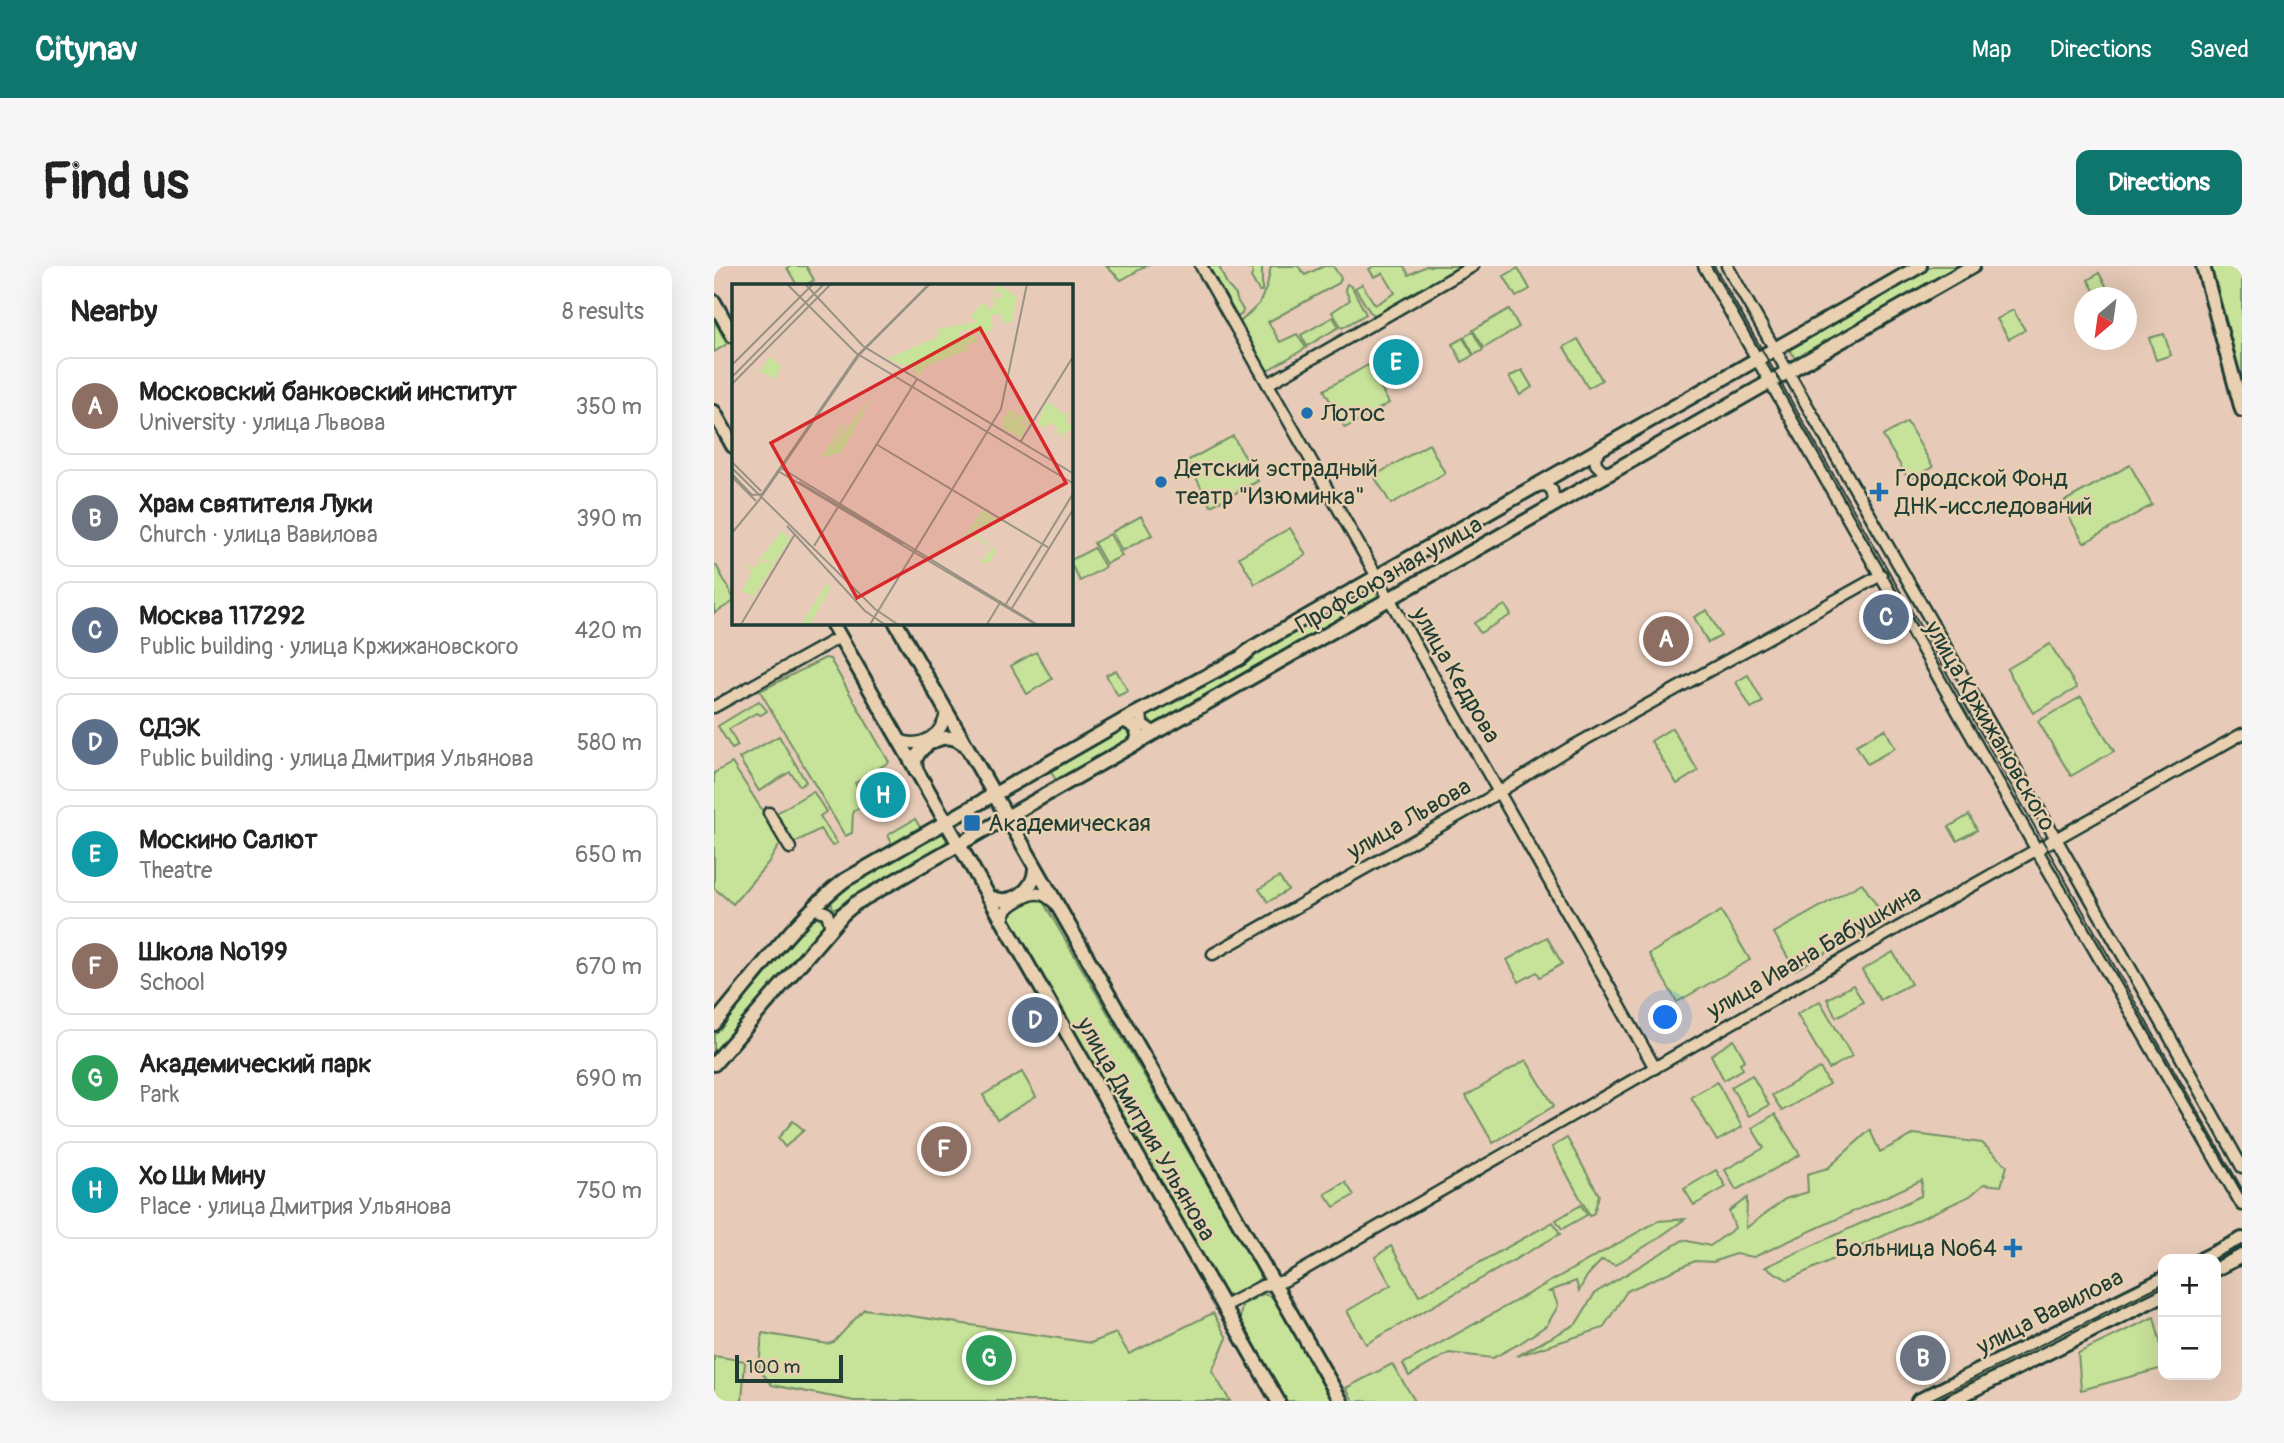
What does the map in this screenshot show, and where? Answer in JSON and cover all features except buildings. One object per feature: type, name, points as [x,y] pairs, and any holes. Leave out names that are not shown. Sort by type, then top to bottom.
[{"type":"main road","name":"Профсоюзная улица","points":[[714,1024],[812,911],[845,880],[1124,720],[1240,658],[1252,648],[1920,266]]},
{"type":"main road","name":"Профсоюзная улица","points":[[714,1064],[831,928],[856,903],[1973,266]]},
{"type":"main road","points":[[2203,266],[2242,410]]},
{"type":"main road","points":[[714,302],[732,335]]},
{"type":"main road","points":[[714,412],[732,444]]},
{"type":"main road","name":"улица Дмитрия Ульянова","points":[[833,625],[1278,1401]]},
{"type":"main road","name":"улица Дмитрия Ульянова","points":[[897,625],[1341,1401]]},
{"type":"main road","points":[[1124,720],[1137,728],[1136,744]]},
{"type":"main road","points":[[916,771],[917,754],[945,737],[957,739],[965,746]]},
{"type":"main road","points":[[988,896],[999,902],[1009,900],[1027,890],[1035,867]]},
{"type":"main road","points":[[2212,1254],[2242,1239]]},
{"type":"main road","points":[[2221,1266],[2242,1256]]},
{"type":"main road","name":"улица Вавилова","points":[[1918,1401],[2158,1281]]},
{"type":"main road","name":"улица Вавилова","points":[[1951,1401],[2158,1298]]},
{"type":"street","name":"улица Кедрова","points":[[1201,266],[1655,1069]]},
{"type":"street","points":[[1268,384],[1473,266]]},
{"type":"street","name":"улица Кржижановского","points":[[1704,266],[2242,1205]]},
{"type":"street","name":"улица Кржижановского","points":[[1727,266],[2242,1167]]},
{"type":"street","points":[[1602,448],[1595,457],[1598,467],[1604,472],[1615,471]]},
{"type":"street","points":[[1535,486],[1546,485],[1552,489],[1554,500],[1548,509]]},
{"type":"street","name":"улица Львова","points":[[1213,954],[1499,792],[1568,749],[1881,575]]},
{"type":"street","points":[[714,707],[839,637]]},
{"type":"street","points":[[899,740],[919,743],[936,734],[944,723],[946,711]]},
{"type":"street","points":[[1141,711],[1142,724],[1155,733]]},
{"type":"street","name":"улица Ивана Бабушкина","points":[[1223,1307],[1262,1286],[1291,1277],[2242,733]]},
{"type":"street","points":[[769,813],[790,848]]},
{"type":"street","points":[[1005,925],[1007,909],[1031,895],[1038,893],[1046,896],[1055,904]]},
{"type":"street","points":[[812,911],[817,909],[827,913],[831,928]]},
{"type":"green space","points":[[806,266],[814,280],[808,284],[796,284],[787,268]]},
{"type":"green space","points":[[1106,266],[1146,266],[1121,280]]},
{"type":"green space","points":[[1205,266],[1219,266],[1227,285],[1236,295],[1243,310],[1242,314],[1237,317],[1233,315]]},
{"type":"green space","points":[[1244,266],[1262,266],[1262,291],[1259,291],[1251,277],[1251,269]]},
{"type":"green space","points":[[1271,266],[1298,266],[1305,275],[1324,266],[1333,266],[1341,278],[1339,283],[1268,322],[1280,342],[1297,334],[1306,348],[1266,371],[1238,324],[1259,304],[1267,286]]},
{"type":"green space","points":[[1374,266],[1404,266],[1409,275],[1426,266],[1463,266],[1377,316],[1370,312],[1355,288],[1362,284],[1375,305],[1395,293],[1383,273],[1374,277],[1369,269]]},
{"type":"green space","points":[[1933,266],[1962,266],[1796,360],[1789,348]]},
{"type":"green space","points":[[2208,266],[2242,266],[2242,391]]},
{"type":"green space","points":[[1518,268],[1530,289],[1516,297],[1504,276]]},
{"type":"green space","points":[[2099,273],[2107,287],[2092,287],[2088,280]]},
{"type":"green space","points":[[1347,284],[1352,287],[1366,314],[1342,328],[1332,312],[1350,300],[1345,289]]},
{"type":"green space","points":[[1509,309],[1519,327],[1484,348],[1473,330]]},
{"type":"green space","points":[[2013,310],[2025,330],[2009,339],[1997,319]]},
{"type":"green space","points":[[1333,317],[1339,327],[1307,346],[1301,335]]},
{"type":"green space","points":[[714,320],[727,344],[714,352]]},
{"type":"green space","points":[[1473,332],[1483,350],[1474,355],[1464,337]]},
{"type":"green space","points":[[2164,334],[2171,355],[2156,360],[2149,338]]},
{"type":"green space","points":[[1463,338],[1473,355],[1462,362],[1452,344]]},
{"type":"green space","points":[[1578,339],[1602,380],[1588,388],[1564,347]]},
{"type":"green space","points":[[1368,365],[1389,403],[1345,428],[1324,390]]},
{"type":"green space","points":[[1522,370],[1532,387],[1520,395],[1509,377]]},
{"type":"green space","points":[[1907,422],[1933,467],[1909,480],[1883,436]]},
{"type":"green space","points":[[1233,436],[1258,481],[1211,506],[1187,461]]},
{"type":"green space","points":[[1429,444],[1445,473],[1391,504],[1374,476]]},
{"type":"green space","points":[[2130,465],[2152,505],[2084,543],[2061,503]]},
{"type":"green space","points":[[1141,516],[1152,535],[1122,551],[1112,532]]},
{"type":"green space","points":[[1290,528],[1306,555],[1255,584],[1239,557]]},
{"type":"green space","points":[[1110,534],[1122,556],[1106,564],[1094,543]]},
{"type":"green space","points":[[1094,548],[1105,567],[1080,581],[1073,568],[1073,559]]},
{"type":"green space","points":[[716,565],[732,595],[732,603],[714,613]]},
{"type":"green space","points":[[1368,588],[1374,589],[1378,600],[1156,725],[1146,719],[1148,713]]},
{"type":"green space","points":[[1505,605],[1511,615],[1480,633],[1474,623]]},
{"type":"green space","points":[[1707,610],[1721,636],[1708,643],[1694,617]]},
{"type":"green space","points":[[2050,644],[2077,688],[2033,713],[2007,669]]},
{"type":"green space","points":[[1036,652],[1052,679],[1027,694],[1011,666]]},
{"type":"green space","points":[[825,658],[830,659],[889,762],[855,783],[867,804],[853,811],[852,833],[845,836],[760,691]]},
{"type":"green space","points":[[1116,670],[1128,691],[1118,696],[1106,675]]},
{"type":"green space","points":[[1748,675],[1763,702],[1751,708],[1736,682]]},
{"type":"green space","points":[[2081,697],[2114,751],[2071,776],[2038,721]]},
{"type":"green space","points":[[759,701],[767,711],[761,715],[756,713],[729,729],[738,746],[732,749],[718,726]]},
{"type":"green space","points":[[1128,724],[1134,738],[1057,782],[1050,770]]},
{"type":"green space","points":[[1672,728],[1698,771],[1677,784],[1651,741]]},
{"type":"green space","points":[[1885,729],[1895,748],[1867,764],[1856,745]]},
{"type":"green space","points":[[779,736],[806,782],[800,786],[790,772],[759,791],[739,758]]},
{"type":"green space","points":[[732,763],[782,841],[768,863],[733,904],[714,888],[714,773]]},
{"type":"green space","points":[[813,791],[826,812],[820,816],[837,843],[832,846],[820,829],[794,843],[775,814]]},
{"type":"green space","points":[[1969,815],[1977,830],[1957,841],[1949,827]]},
{"type":"green space","points":[[915,819],[920,827],[892,844],[888,835]]},
{"type":"green space","points":[[941,832],[947,839],[945,846],[841,908],[833,908],[831,901],[846,887]]},
{"type":"green space","points":[[1279,877],[1288,890],[1268,902],[1259,889]]},
{"type":"green space","points":[[1862,883],[1886,920],[1795,970],[1774,933]]},
{"type":"green space","points":[[1038,897],[1259,1273],[1260,1278],[1244,1290],[1224,1295],[1009,924],[1007,914],[1022,902]]},
{"type":"green space","points":[[1721,911],[1750,960],[1677,1002],[1649,954]]},
{"type":"green space","points":[[812,918],[823,920],[824,927],[714,1055],[714,1035]]},
{"type":"green space","points":[[1547,937],[1562,964],[1540,977],[1537,972],[1519,982],[1507,960]]},
{"type":"green space","points":[[1893,952],[1911,984],[1880,1000],[1862,970]]},
{"type":"green space","points":[[1853,985],[1863,1002],[1836,1017],[1827,999]]},
{"type":"green space","points":[[1820,1001],[1852,1056],[1829,1069],[1797,1014]]},
{"type":"green space","points":[[1734,1040],[1745,1060],[1740,1063],[1743,1069],[1724,1080],[1711,1055]]},
{"type":"green space","points":[[1526,1060],[1554,1106],[1493,1143],[1466,1096]]},
{"type":"green space","points":[[1820,1068],[1829,1084],[1782,1111],[1772,1095]]},
{"type":"green space","points":[[1022,1072],[1036,1097],[997,1120],[983,1095]]},
{"type":"green space","points":[[1752,1075],[1769,1105],[1749,1116],[1731,1087]]},
{"type":"green space","points":[[1717,1082],[1742,1127],[1717,1141],[1691,1097]]},
{"type":"green space","points":[[1775,1114],[1800,1155],[1736,1190],[1725,1170],[1764,1148],[1752,1128]]},
{"type":"green space","points":[[793,1121],[804,1130],[785,1147],[778,1138]]},
{"type":"green space","points":[[1870,1130],[1880,1152],[1915,1134],[1982,1143],[2007,1166],[2001,1186],[1984,1184],[1970,1196],[1788,1280],[1765,1267],[1921,1196],[1922,1180],[1754,1257],[1735,1254],[1713,1262],[1695,1261],[1627,1291],[1603,1328],[1517,1356],[1576,1324],[1595,1293],[1683,1240],[1710,1246],[1735,1228],[1729,1211],[1747,1198],[1746,1228],[1785,1199],[1808,1192],[1807,1174],[1828,1168]]},
{"type":"green space","points":[[1567,1138],[1599,1195],[1594,1213],[1590,1216],[1552,1147]]},
{"type":"green space","points":[[1716,1170],[1726,1187],[1694,1205],[1684,1189]]},
{"type":"green space","points":[[1345,1182],[1354,1195],[1334,1207],[1325,1194]]},
{"type":"green space","points":[[1581,1205],[1587,1215],[1562,1229],[1556,1220]]},
{"type":"green space","points":[[1685,1219],[1615,1265],[1602,1260],[1587,1276],[1579,1291],[1576,1281],[1548,1292],[1553,1292],[1558,1306],[1547,1325],[1519,1344],[1493,1358],[1449,1353],[1409,1376],[1403,1364],[1658,1221]]},
{"type":"green space","points":[[1553,1222],[1560,1234],[1366,1344],[1347,1311],[1391,1285],[1375,1257],[1391,1246],[1419,1296]]},
{"type":"green space","points":[[1263,1294],[1273,1297],[1333,1401],[1286,1401],[1240,1319],[1242,1305]]},
{"type":"green space","points":[[864,1309],[1091,1343],[1116,1333],[1129,1354],[1213,1313],[1227,1338],[1212,1371],[1230,1401],[854,1401],[772,1385],[759,1369],[762,1333],[828,1344],[834,1342]]},
{"type":"green space","points":[[2154,1317],[2158,1333],[2158,1369],[2081,1390],[2078,1353]]},
{"type":"green space","points":[[714,1356],[745,1361],[742,1401],[714,1401]]},
{"type":"green space","points":[[1392,1364],[1415,1401],[1353,1401],[1346,1388]]},
{"type":"tram line","points":[[1714,266],[2242,1189]]},
{"type":"tram line","points":[[2221,1255],[2242,1245]]},
{"type":"tram line","points":[[1928,1401],[2158,1286]]},
{"type":"place","name":"Москино Салют","points":[[1396,362]]},
{"type":"place","name":"Лотос","points":[[1307,413]]},
{"type":"place","name":"Детский эстрадный театр \"Изюминка\"","points":[[1161,482]]},
{"type":"place","name":"Городской Фонд ДНК-исследований","points":[[1879,492]]},
{"type":"place","name":"Москва 117292","points":[[1886,617]]},
{"type":"place","name":"Московский банковский институт","points":[[1666,639]]},
{"type":"place","name":"Хо Ши Мину","points":[[883,795]]},
{"type":"place","name":"Академическая","points":[[972,823]]},
{"type":"place","name":"СДЭК","points":[[1035,1020]]},
{"type":"place","name":"Школа №199","points":[[944,1149]]},
{"type":"place","name":"Больница №64","points":[[2013,1248]]},
{"type":"place","name":"Академический парк","points":[[989,1358]]},
{"type":"place","name":"Храм святителя Луки","points":[[1923,1358]]}]
